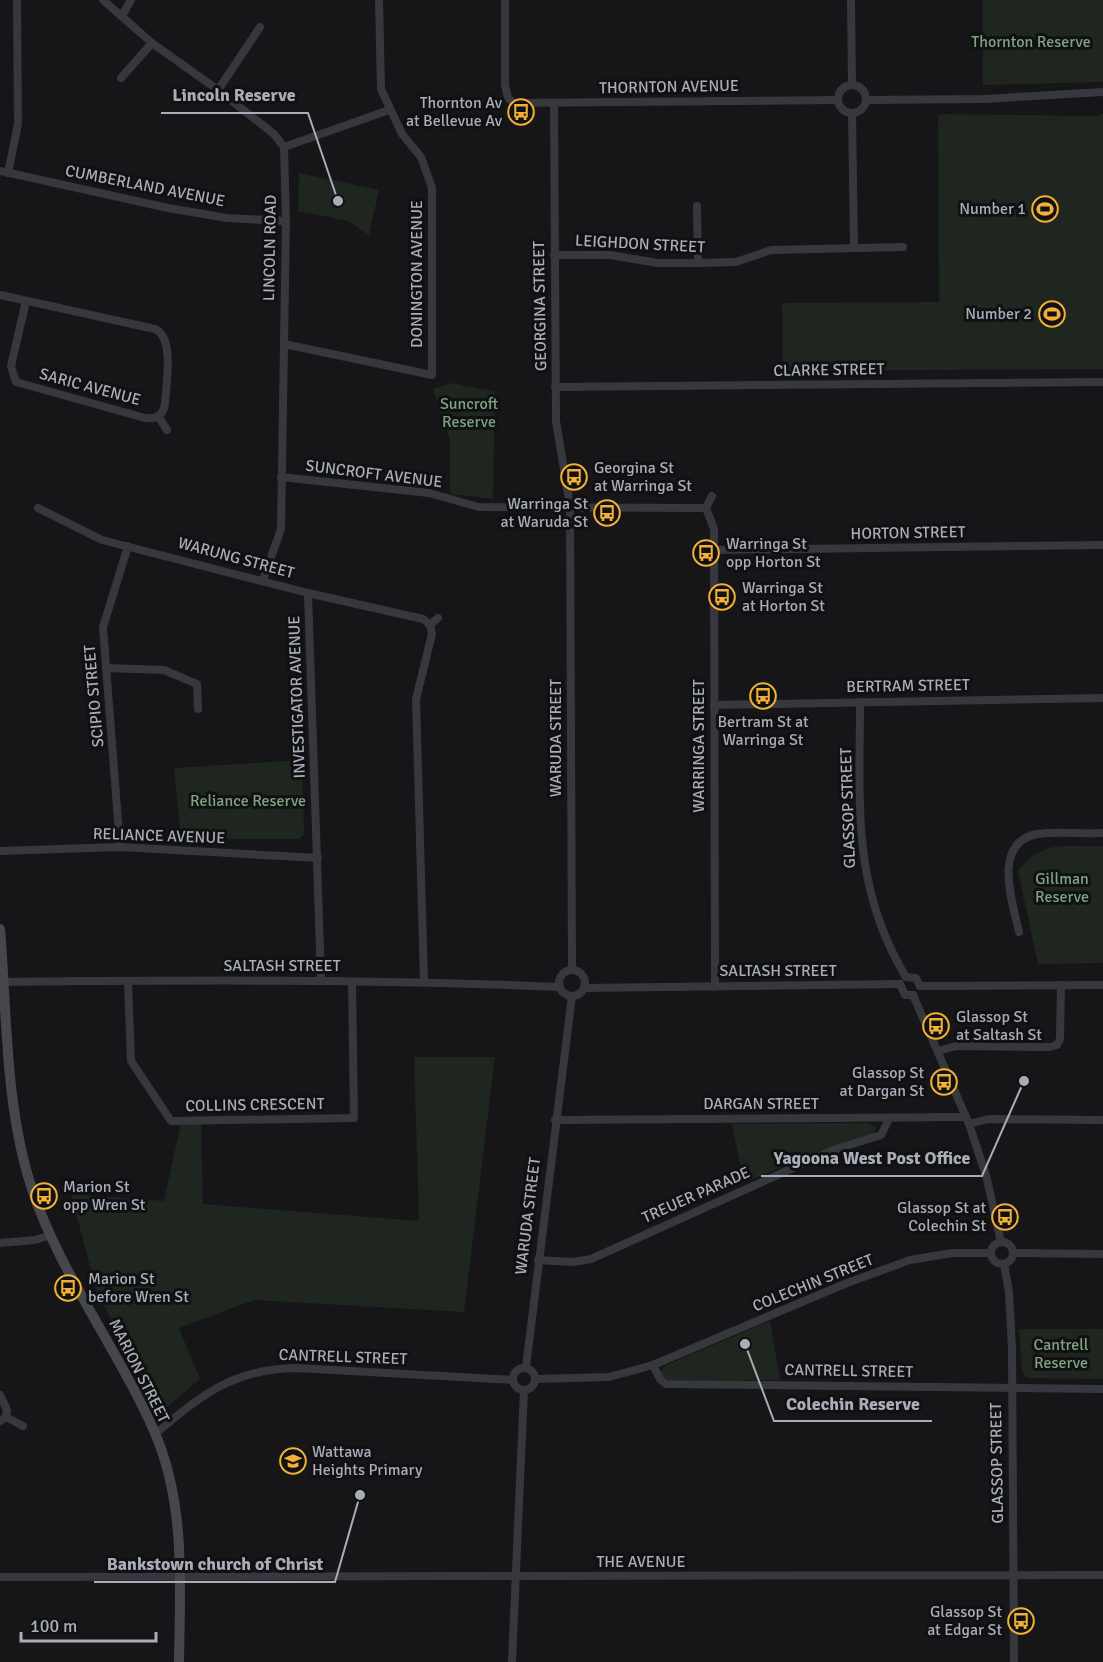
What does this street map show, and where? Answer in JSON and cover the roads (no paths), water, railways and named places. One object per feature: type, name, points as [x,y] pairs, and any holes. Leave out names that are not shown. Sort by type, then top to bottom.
[{"type":"main road","name":"MARION STREET","points":[[0,929],[18,1127],[31,1185],[51,1235],[155,1434],[174,1504],[180,1578],[179,1662]]},
{"type":"street","points":[[4,172],[18,124],[17,0]]},
{"type":"street","points":[[103,0],[152,44],[218,90],[274,134],[284,147],[389,110]]},
{"type":"street","points":[[122,16],[131,0]]},
{"type":"street","name":"DONINGTON AVENUE","points":[[284,344],[432,375],[432,188],[422,157],[402,134],[381,89],[380,0]]},
{"type":"street","name":"THORNTON AVENUE","points":[[505,0],[506,93],[514,103],[838,100]]},
{"type":"street","points":[[851,0],[852,84]]},
{"type":"street","points":[[218,90],[260,27]]},
{"type":"street","points":[[121,78],[152,44]]},
{"type":"street","points":[[852,84],[865,91],[867,100],[860,111],[852,113],[844,111],[838,100],[840,91],[852,84]]},
{"type":"street","points":[[867,100],[984,99],[1103,92]]},
{"type":"street","name":"GEORGINA STREET","points":[[554,104],[556,421],[570,506]]},
{"type":"street","points":[[852,113],[854,247]]},
{"type":"street","name":"LINCOLN ROAD","points":[[263,580],[281,530],[286,220],[284,147]]},
{"type":"street","name":"CUMBERLAND AVENUE","points":[[4,172],[180,210],[227,218],[286,220]]},
{"type":"street","points":[[697,206],[698,263]]},
{"type":"street","name":"LEIGHDON STREET","points":[[554,255],[610,255],[658,263],[698,263],[736,262],[771,250],[903,247]]},
{"type":"street","name":"SARIC AVENUE","points":[[0,295],[166,331],[165,405],[159,416]]},
{"type":"street","name":"SARIC AVENUE","points":[[26,301],[11,366],[14,380],[21,385],[145,417],[159,416]]},
{"type":"street","name":"SARIC AVENUE","points":[[6,386],[14,380]]},
{"type":"street","name":"CLARKE STREET","points":[[555,387],[1103,382]]},
{"type":"street","name":"SARIC AVENUE","points":[[159,416],[167,430]]},
{"type":"street","name":"SUNCROFT AVENUE","points":[[281,477],[429,493],[479,507],[570,506]]},
{"type":"street","points":[[570,506],[706,508],[712,496]]},
{"type":"street","name":"WARUDA STREET","points":[[570,506],[572,970]]},
{"type":"street","name":"WARUNG STREET","points":[[38,508],[102,540],[423,620],[430,625]]},
{"type":"street","name":"WARRINGA STREET","points":[[706,508],[713,520],[714,550],[715,987]]},
{"type":"street","name":"HORTON STREET","points":[[714,550],[1103,545]]},
{"type":"street","name":"SCIPIO STREET","points":[[120,848],[103,627],[128,546]]},
{"type":"street","name":"INVESTIGATOR AVENUE","points":[[308,593],[321,980]]},
{"type":"street","points":[[424,981],[416,699],[432,634],[430,625],[438,618]]},
{"type":"street","points":[[107,668],[164,670],[196,684],[198,709]]},
{"type":"street","name":"BERTRAM STREET","points":[[714,705],[1103,698]]},
{"type":"street","name":"GLASSOP STREET","points":[[860,702],[861,840],[865,876],[903,981]]},
{"type":"street","points":[[1019,932],[1008,876],[1008,862],[1019,843],[1038,834],[1103,833]]},
{"type":"street","name":"RELIANCE AVENUE","points":[[0,851],[120,848],[318,858]]},
{"type":"street","points":[[572,970],[583,975],[584,988],[580,994],[572,996],[564,994],[559,987],[561,975],[572,970]]},
{"type":"street","points":[[913,995],[905,995],[903,981],[916,978],[920,986]]},
{"type":"street","name":"SALTASH STREET","points":[[4,982],[321,980],[424,981],[559,987]]},
{"type":"street","name":"SALTASH STREET","points":[[584,988],[715,987],[903,981]]},
{"type":"street","name":"COLLINS CRESCENT","points":[[128,982],[130,1061],[171,1121],[354,1119],[352,982]]},
{"type":"street","points":[[938,1051],[956,1046],[1050,1047],[1057,1045],[1060,1039],[1060,985]]},
{"type":"street","points":[[920,986],[1103,985]]},
{"type":"street","points":[[913,995],[920,986]]},
{"type":"street","points":[[913,995],[968,1120],[986,1175],[1001,1242]]},
{"type":"street","name":"WARUDA STREET","points":[[526,1367],[572,996]]},
{"type":"street","name":"TREUER PARADE","points":[[538,1260],[573,1262],[591,1258],[833,1150],[881,1135],[889,1119]]},
{"type":"street","name":"DARGAN STREET","points":[[555,1120],[1103,1120]]},
{"type":"street","points":[[0,1243],[35,1240],[51,1235]]},
{"type":"street","points":[[1001,1242],[1009,1245],[1013,1253],[1010,1260],[1004,1264],[994,1262],[991,1253],[994,1245],[1001,1242]]},
{"type":"street","name":"COLECHIN STREET","points":[[653,1365],[847,1283],[910,1260],[952,1253],[991,1253]]},
{"type":"street","points":[[1013,1253],[1103,1254]]},
{"type":"street","name":"GLASSOP STREET","points":[[1004,1264],[1011,1321],[1014,1662]]},
{"type":"street","points":[[536,1379],[594,1378],[653,1365]]},
{"type":"street","name":"CANTRELL STREET","points":[[653,1365],[660,1379],[666,1384],[1103,1389]]},
{"type":"street","points":[[526,1367],[532,1370],[536,1379],[531,1388],[524,1390],[518,1388],[513,1380],[516,1370],[526,1367]]},
{"type":"street","name":"CANTRELL STREET","points":[[155,1434],[203,1394],[265,1369],[296,1368],[513,1380]]},
{"type":"street","points":[[512,1662],[524,1390]]},
{"type":"street","points":[[0,1395],[7,1410],[3,1419],[23,1426]]},
{"type":"street","name":"THE AVENUE","points":[[0,1577],[515,1578],[1103,1575]]},
{"type":"place","name":"Thornton Av at Bellevue Av","points":[[521,112]]},
{"type":"place","name":"Lincoln Reserve","points":[[338,201]]},
{"type":"place","name":"Number 1","points":[[1045,209]]},
{"type":"place","name":"Number 2","points":[[1052,314]]},
{"type":"place","name":"Georgina St at Warringa St","points":[[574,477]]},
{"type":"place","name":"Warringa St at Waruda St","points":[[607,513]]},
{"type":"place","name":"Warringa St opp Horton St","points":[[706,553]]},
{"type":"place","name":"Warringa St at Horton St","points":[[722,597]]},
{"type":"place","name":"Bertram St at Warringa St","points":[[763,696]]},
{"type":"place","name":"Glassop St at Saltash St","points":[[936,1026]]},
{"type":"place","name":"Yagoona West Post Office","points":[[1024,1081]]},
{"type":"place","name":"Glassop St at Dargan St","points":[[944,1082]]},
{"type":"place","name":"Marion St opp Wren St","points":[[44,1196]]},
{"type":"place","name":"Glassop St at Colechin St","points":[[1005,1217]]},
{"type":"place","name":"Marion St before Wren St","points":[[68,1288]]},
{"type":"place","name":"Colechin Reserve","points":[[745,1344]]},
{"type":"place","name":"Wattawa Heights Primary","points":[[293,1461]]},
{"type":"place","name":"Bankstown church of Christ","points":[[360,1495]]},
{"type":"place","name":"Glassop St at Edgar St","points":[[1021,1621]]},
{"type":"park label","name":"Thornton Reserve","points":[[1031,42]]},
{"type":"park label","name":"Suncroft Reserve","points":[[469,413]]},
{"type":"park label","name":"Reliance Reserve","points":[[248,801]]},
{"type":"park label","name":"Gillman Reserve","points":[[1062,888]]},
{"type":"park label","name":"Cantrell Reserve","points":[[1061,1354]]}]
